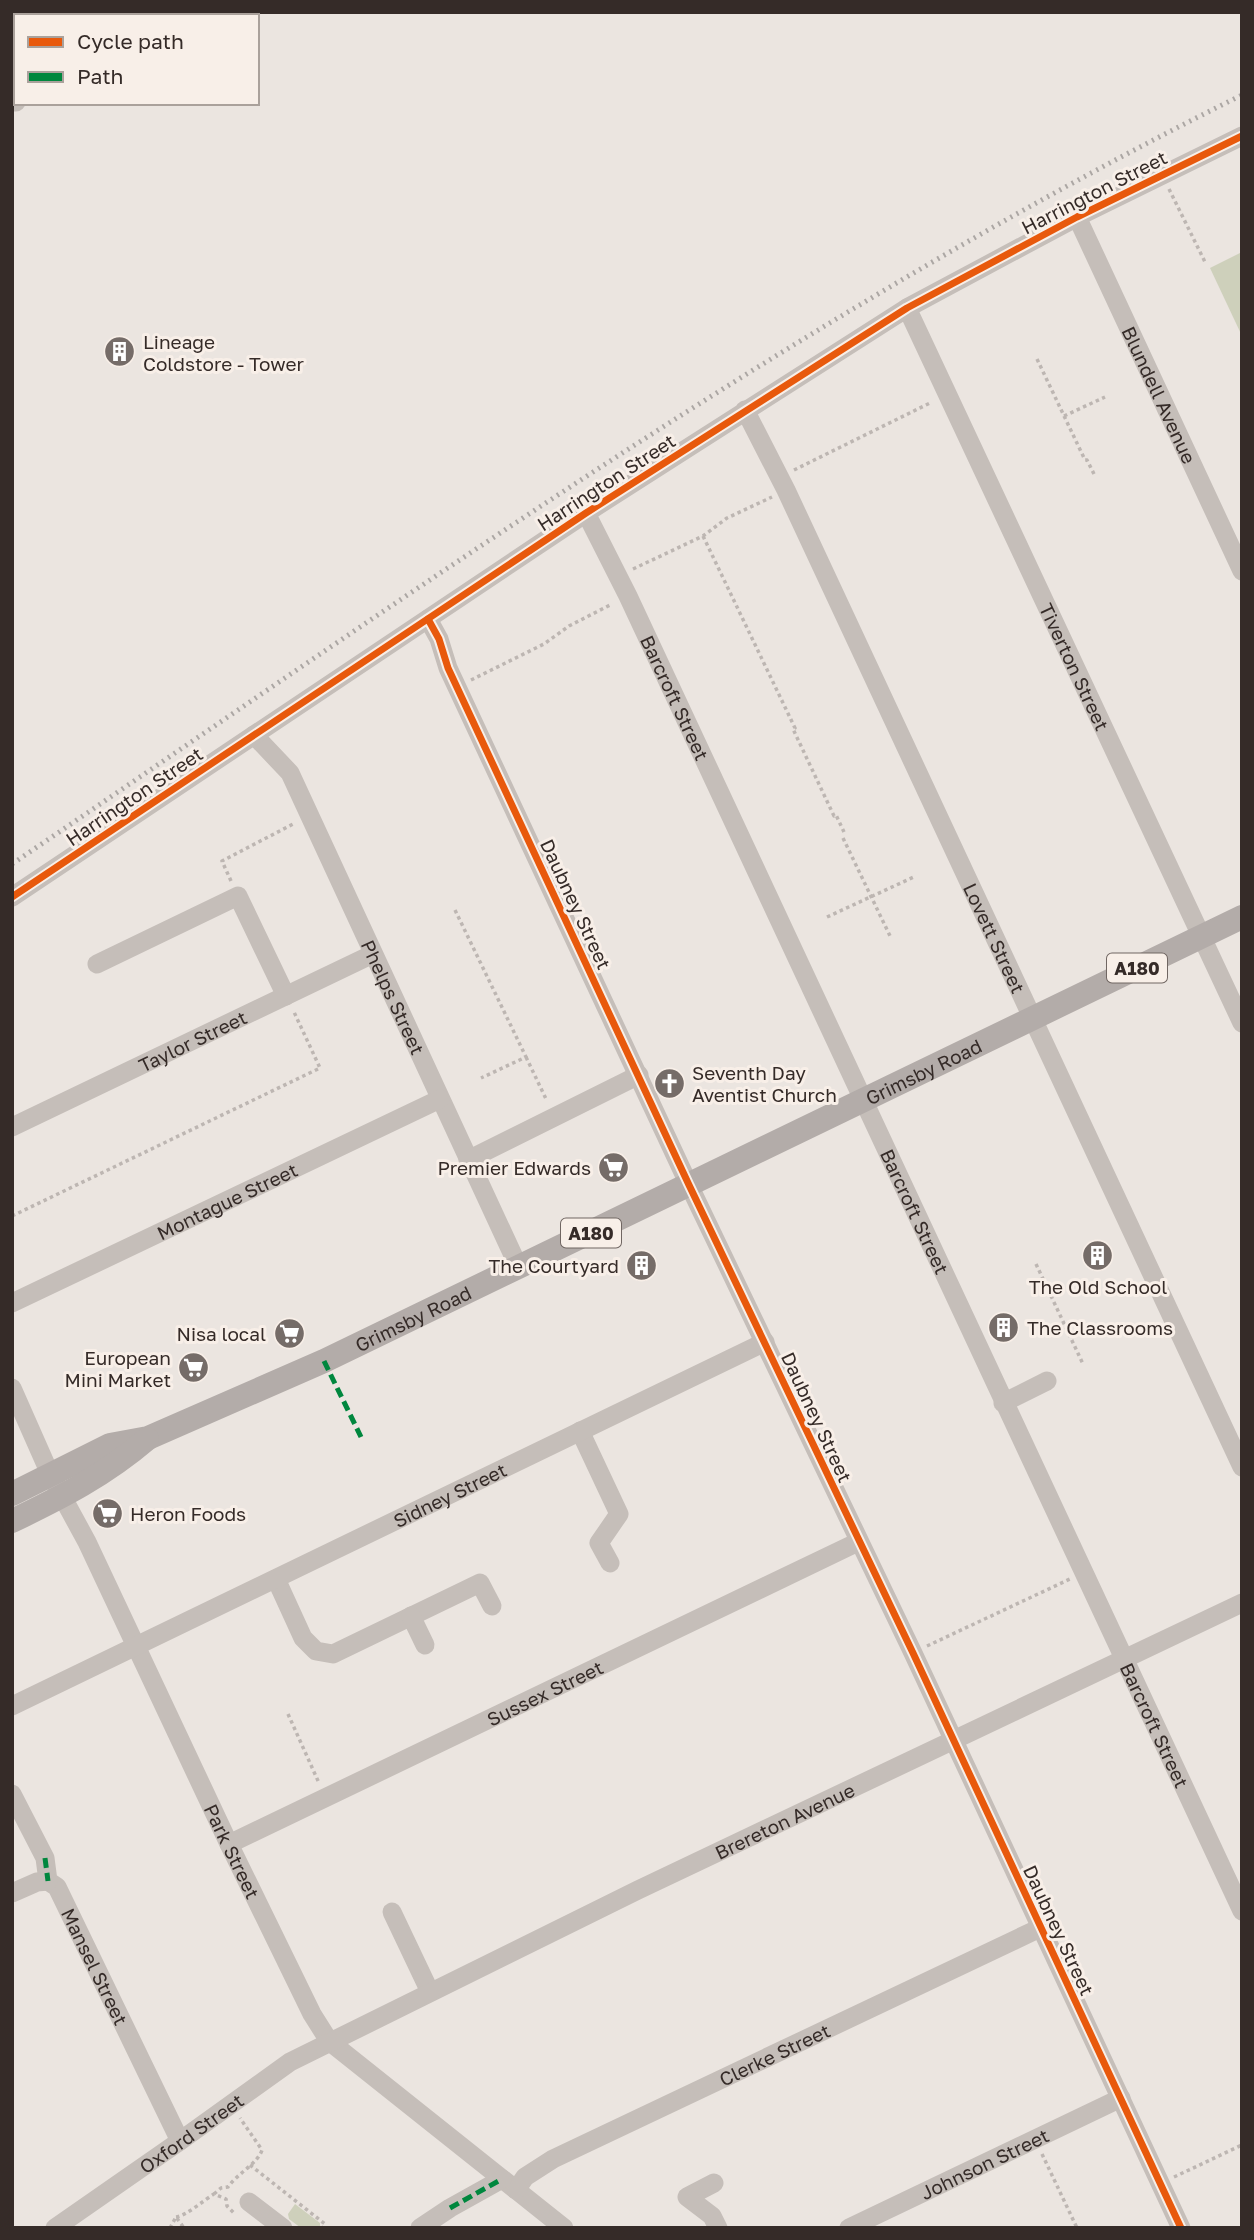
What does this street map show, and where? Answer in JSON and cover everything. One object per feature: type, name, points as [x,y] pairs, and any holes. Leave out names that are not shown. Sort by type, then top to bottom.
[{"type":"main road","name":"Grimsby Road","points":[[148,1438],[324,1361],[1242,917]]},
{"type":"main road","name":"A180","points":[[12,1494],[110,1445],[148,1438]]},
{"type":"main road","name":"A180","points":[[12,1521],[62,1497],[119,1463],[148,1438]]},
{"type":"street","name":"Harrington Street","points":[[12,897],[586,513],[907,308],[1077,217],[1242,136]]},
{"type":"street","name":"Blundell Avenue","points":[[1077,217],[1242,571]]},
{"type":"street","name":"Tiverton Street","points":[[907,308],[1242,1023]]},
{"type":"street","name":"Lovett Street","points":[[745,410],[783,484],[958,856],[1242,1467]]},
{"type":"street","name":"Barcroft Street","points":[[586,513],[628,596],[1242,1911]]},
{"type":"street","name":"Daubney Street","points":[[428,619],[439,639],[448,668],[689,1185],[913,1653],[1181,2228]]},
{"type":"street","name":"Phelps Street","points":[[254,735],[290,773],[519,1268]]},
{"type":"street","points":[[97,964],[238,896],[286,996]]},
{"type":"street","name":"Taylor Street","points":[[12,1127],[373,954]]},
{"type":"street","points":[[468,1160],[639,1076]]},
{"type":"street","name":"Montague Street","points":[[12,1303],[440,1099]]},
{"type":"street","name":"Sidney Street","points":[[12,1706],[765,1342]]},
{"type":"street","points":[[1003,1403],[1047,1381]]},
{"type":"street","name":"Park Street","points":[[12,1388],[50,1474],[87,1542],[229,1844],[312,2014],[329,2041],[564,2228]]},
{"type":"street","points":[[580,1431],[619,1514],[600,1542],[610,1563]]},
{"type":"street","name":"Sussex Street","points":[[229,1844],[858,1542]]},
{"type":"street","points":[[276,1579],[303,1638],[316,1651],[333,1654],[480,1583],[492,1606]]},
{"type":"street","name":"Brereton Avenue","points":[[329,2041],[638,1890],[1242,1603]]},
{"type":"street","points":[[411,1616],[425,1645]]},
{"type":"street","name":"Mansel Street","points":[[12,1794],[44,1858],[48,1881],[57,1887],[180,2141]]},
{"type":"street","points":[[12,1893],[37,1882],[48,1881]]},
{"type":"street","points":[[392,1912],[430,1992]]},
{"type":"street","name":"Clerke Street","points":[[423,2227],[450,2208],[509,2185],[553,2159],[1040,1927]]},
{"type":"street","name":"Oxford Street","points":[[55,2228],[290,2062],[329,2041]]},
{"type":"street","name":"Johnson Street","points":[[849,2228],[1121,2098]]},
{"type":"street","points":[[714,2183],[687,2197],[712,2216],[718,2228]]},
{"type":"street","points":[[242,2208],[283,2228]]},
{"type":"path","points":[[1162,175],[1205,262]]},
{"type":"path","points":[[1037,359],[1094,474]]},
{"type":"path","points":[[618,576],[703,536],[783,484],[948,395]]},
{"type":"path","points":[[1064,416],[1105,397]]},
{"type":"path","points":[[703,536],[834,816],[836,815],[844,832]]},
{"type":"path","points":[[457,687],[544,644],[569,626],[628,596]]},
{"type":"path","points":[[238,896],[222,861],[310,816]]},
{"type":"path","points":[[843,838],[891,938]]},
{"type":"path","points":[[827,917],[916,876]]},
{"type":"path","points":[[455,911],[547,1101]]},
{"type":"path","points":[[12,1216],[320,1068],[286,996]]},
{"type":"path","points":[[481,1079],[526,1057]]},
{"type":"path","points":[[1036,1264],[1083,1364]]},
{"type":"path","points":[[913,1653],[1085,1573]]},
{"type":"path","points":[[288,1714],[326,1797]]},
{"type":"path","points":[[230,2105],[262,2150],[260,2157],[237,2175],[228,2187],[227,2206],[242,2208]]},
{"type":"path","points":[[1036,2140],[1077,2228]]},
{"type":"path","points":[[1160,2183],[1242,2144]]},
{"type":"path","points":[[250,2165],[326,2224],[323,2228]]},
{"type":"path","points":[[176,2217],[182,2217],[221,2188],[228,2187]]},
{"type":"path","points":[[214,2194],[226,2199]]},
{"type":"path","points":[[170,2228],[176,2217]]},
{"type":"path","points":[[176,2217],[184,2228]]},
{"type":"green space","points":[[1242,252],[1242,336],[1210,268]]},
{"type":"green space","points":[[295,2204],[320,2223],[320,2228],[301,2228],[289,2219],[288,2214]]},
{"type":"railway","points":[[12,864],[462,558],[767,361],[923,268],[1081,179],[1242,95]]},
{"type":"marked path","points":[[324,1361],[361,1437]]},
{"type":"marked path","points":[[45,1858],[48,1881]]},
{"type":"marked path","points":[[450,2208],[502,2179]]},
{"type":"cycle path","points":[[12,897],[586,513],[907,308],[1077,217],[1242,136]]},
{"type":"cycle path","points":[[428,619],[439,639],[448,668],[689,1185],[913,1653],[1181,2228]]},
{"type":"place","name":"Lineage Coldstore - Tower","points":[[120,352]]},
{"type":"place","name":"Seventh Day Aventist Church","points":[[669,1083]]},
{"type":"place","name":"Premier Edwards","points":[[614,1167]]},
{"type":"place","name":"The Old School","points":[[1098,1255]]},
{"type":"place","name":"The Courtyard","points":[[642,1265]]},
{"type":"place","name":"The Classrooms","points":[[1004,1327]]},
{"type":"place","name":"Nisa local","points":[[289,1333]]},
{"type":"place","name":"European Mini Market","points":[[194,1368]]},
{"type":"place","name":"Heron Foods","points":[[107,1513]]}]
